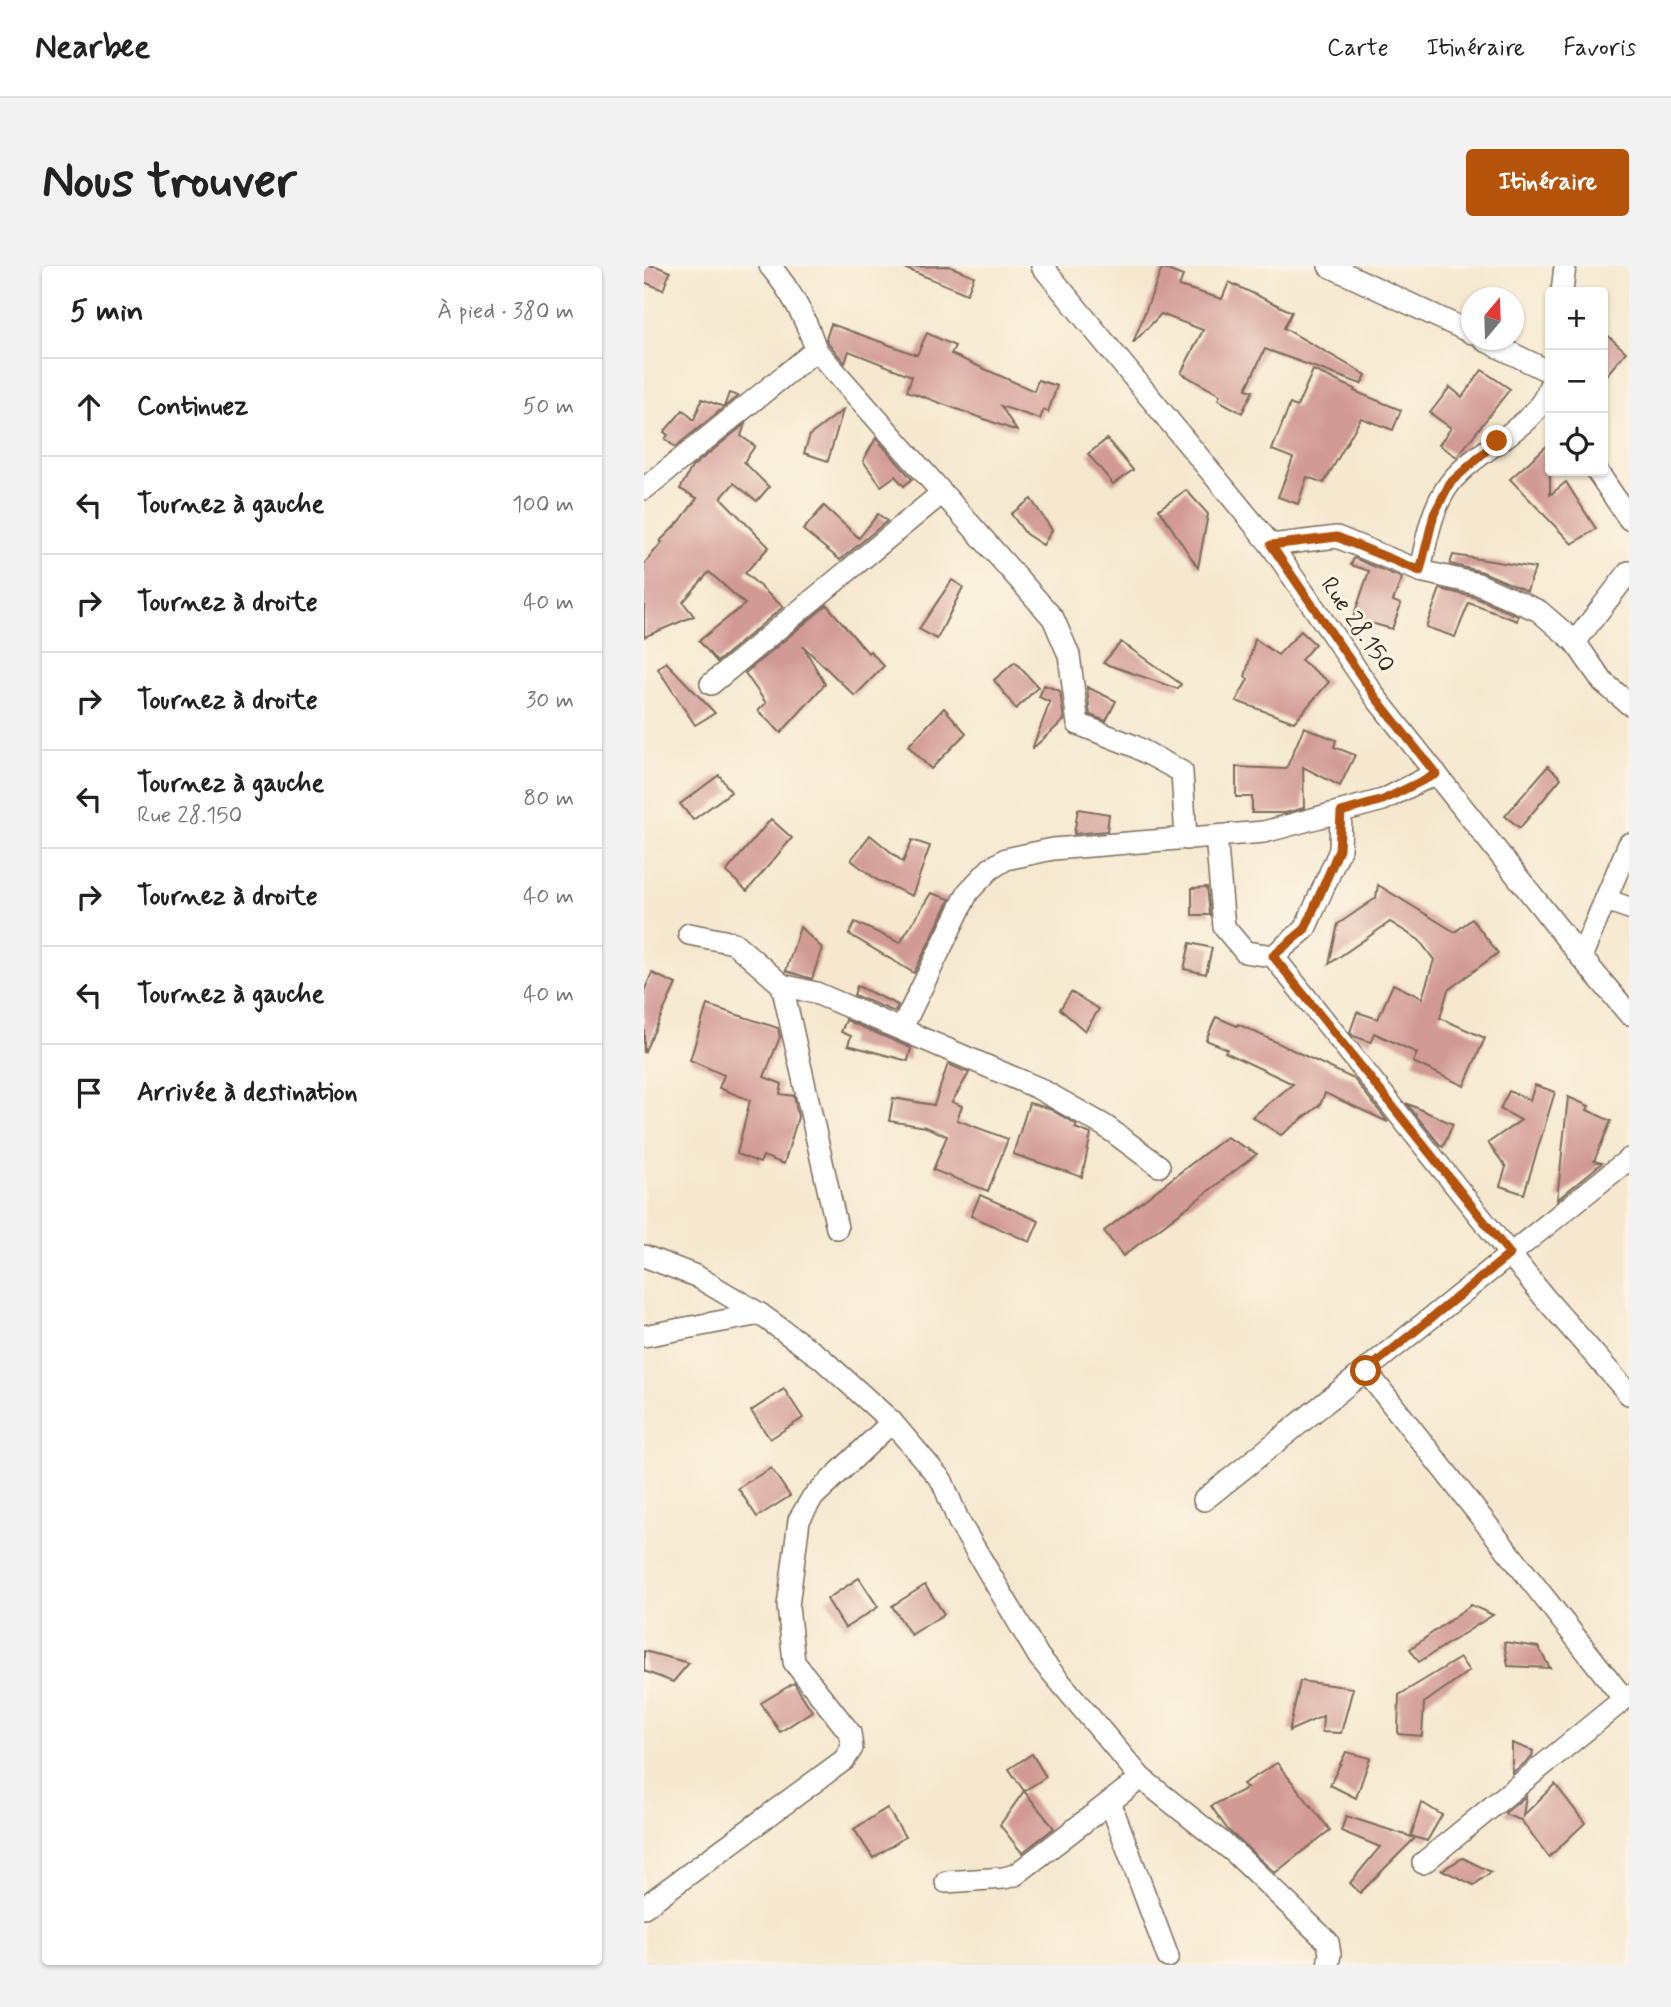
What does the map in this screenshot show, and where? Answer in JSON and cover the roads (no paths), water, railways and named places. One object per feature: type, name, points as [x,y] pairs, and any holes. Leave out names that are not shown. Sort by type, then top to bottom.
[{"type":"street","points":[[770,266],[789,289],[807,321],[816,350],[1053,618],[1069,655],[1078,724],[1134,746],[1182,772],[1186,839]]},
{"type":"street","name":"Rue 28.150","points":[[1042,266],[1271,545],[1376,698],[1629,1014]]},
{"type":"street","points":[[1329,266],[1461,328]]},
{"type":"street","points":[[1563,287],[1565,266]]},
{"type":"street","points":[[644,489],[816,350]]},
{"type":"street","points":[[1505,350],[1545,370]]},
{"type":"street","points":[[1420,571],[1434,514],[1450,483],[1497,441],[1528,418],[1545,398]]},
{"type":"street","points":[[1600,476],[1629,519]]},
{"type":"street","points":[[711,684],[942,493]]},
{"type":"street","points":[[1271,545],[1337,537],[1420,571],[1478,584],[1539,611],[1576,642],[1603,682],[1629,704]]},
{"type":"street","points":[[1576,642],[1629,572]]},
{"type":"street","points":[[902,1028],[968,892],[990,869],[1006,859],[1053,849],[1264,832],[1383,800],[1436,774]]},
{"type":"street","points":[[1273,956],[1305,929],[1339,850],[1341,812]]},
{"type":"street","points":[[1216,836],[1224,928],[1245,952],[1273,956],[1544,1297],[1629,1394]]},
{"type":"street","points":[[1581,957],[1629,844]]},
{"type":"street","points":[[1605,900],[1629,908]]},
{"type":"street","points":[[689,934],[734,943],[782,985],[816,993],[1038,1087],[1105,1126],[1159,1166]]},
{"type":"street","points":[[782,985],[837,1228]]},
{"type":"street","points":[[1204,1500],[1629,1158]]},
{"type":"street","points":[[644,1256],[696,1276],[760,1314],[821,1357],[892,1422],[942,1481],[959,1522],[1039,1657],[1141,1778],[1234,1852],[1328,1942],[1328,1965]]},
{"type":"street","points":[[644,1336],[760,1314]]},
{"type":"street","points":[[1366,1371],[1626,1697],[1423,1863]]},
{"type":"street","points":[[644,1907],[845,1760],[852,1748],[850,1733],[794,1662],[788,1606],[799,1520],[812,1498],[892,1422]]},
{"type":"street","points":[[946,1882],[1015,1875],[1141,1778]]},
{"type":"street","points":[[1110,1802],[1168,1957]]}]
